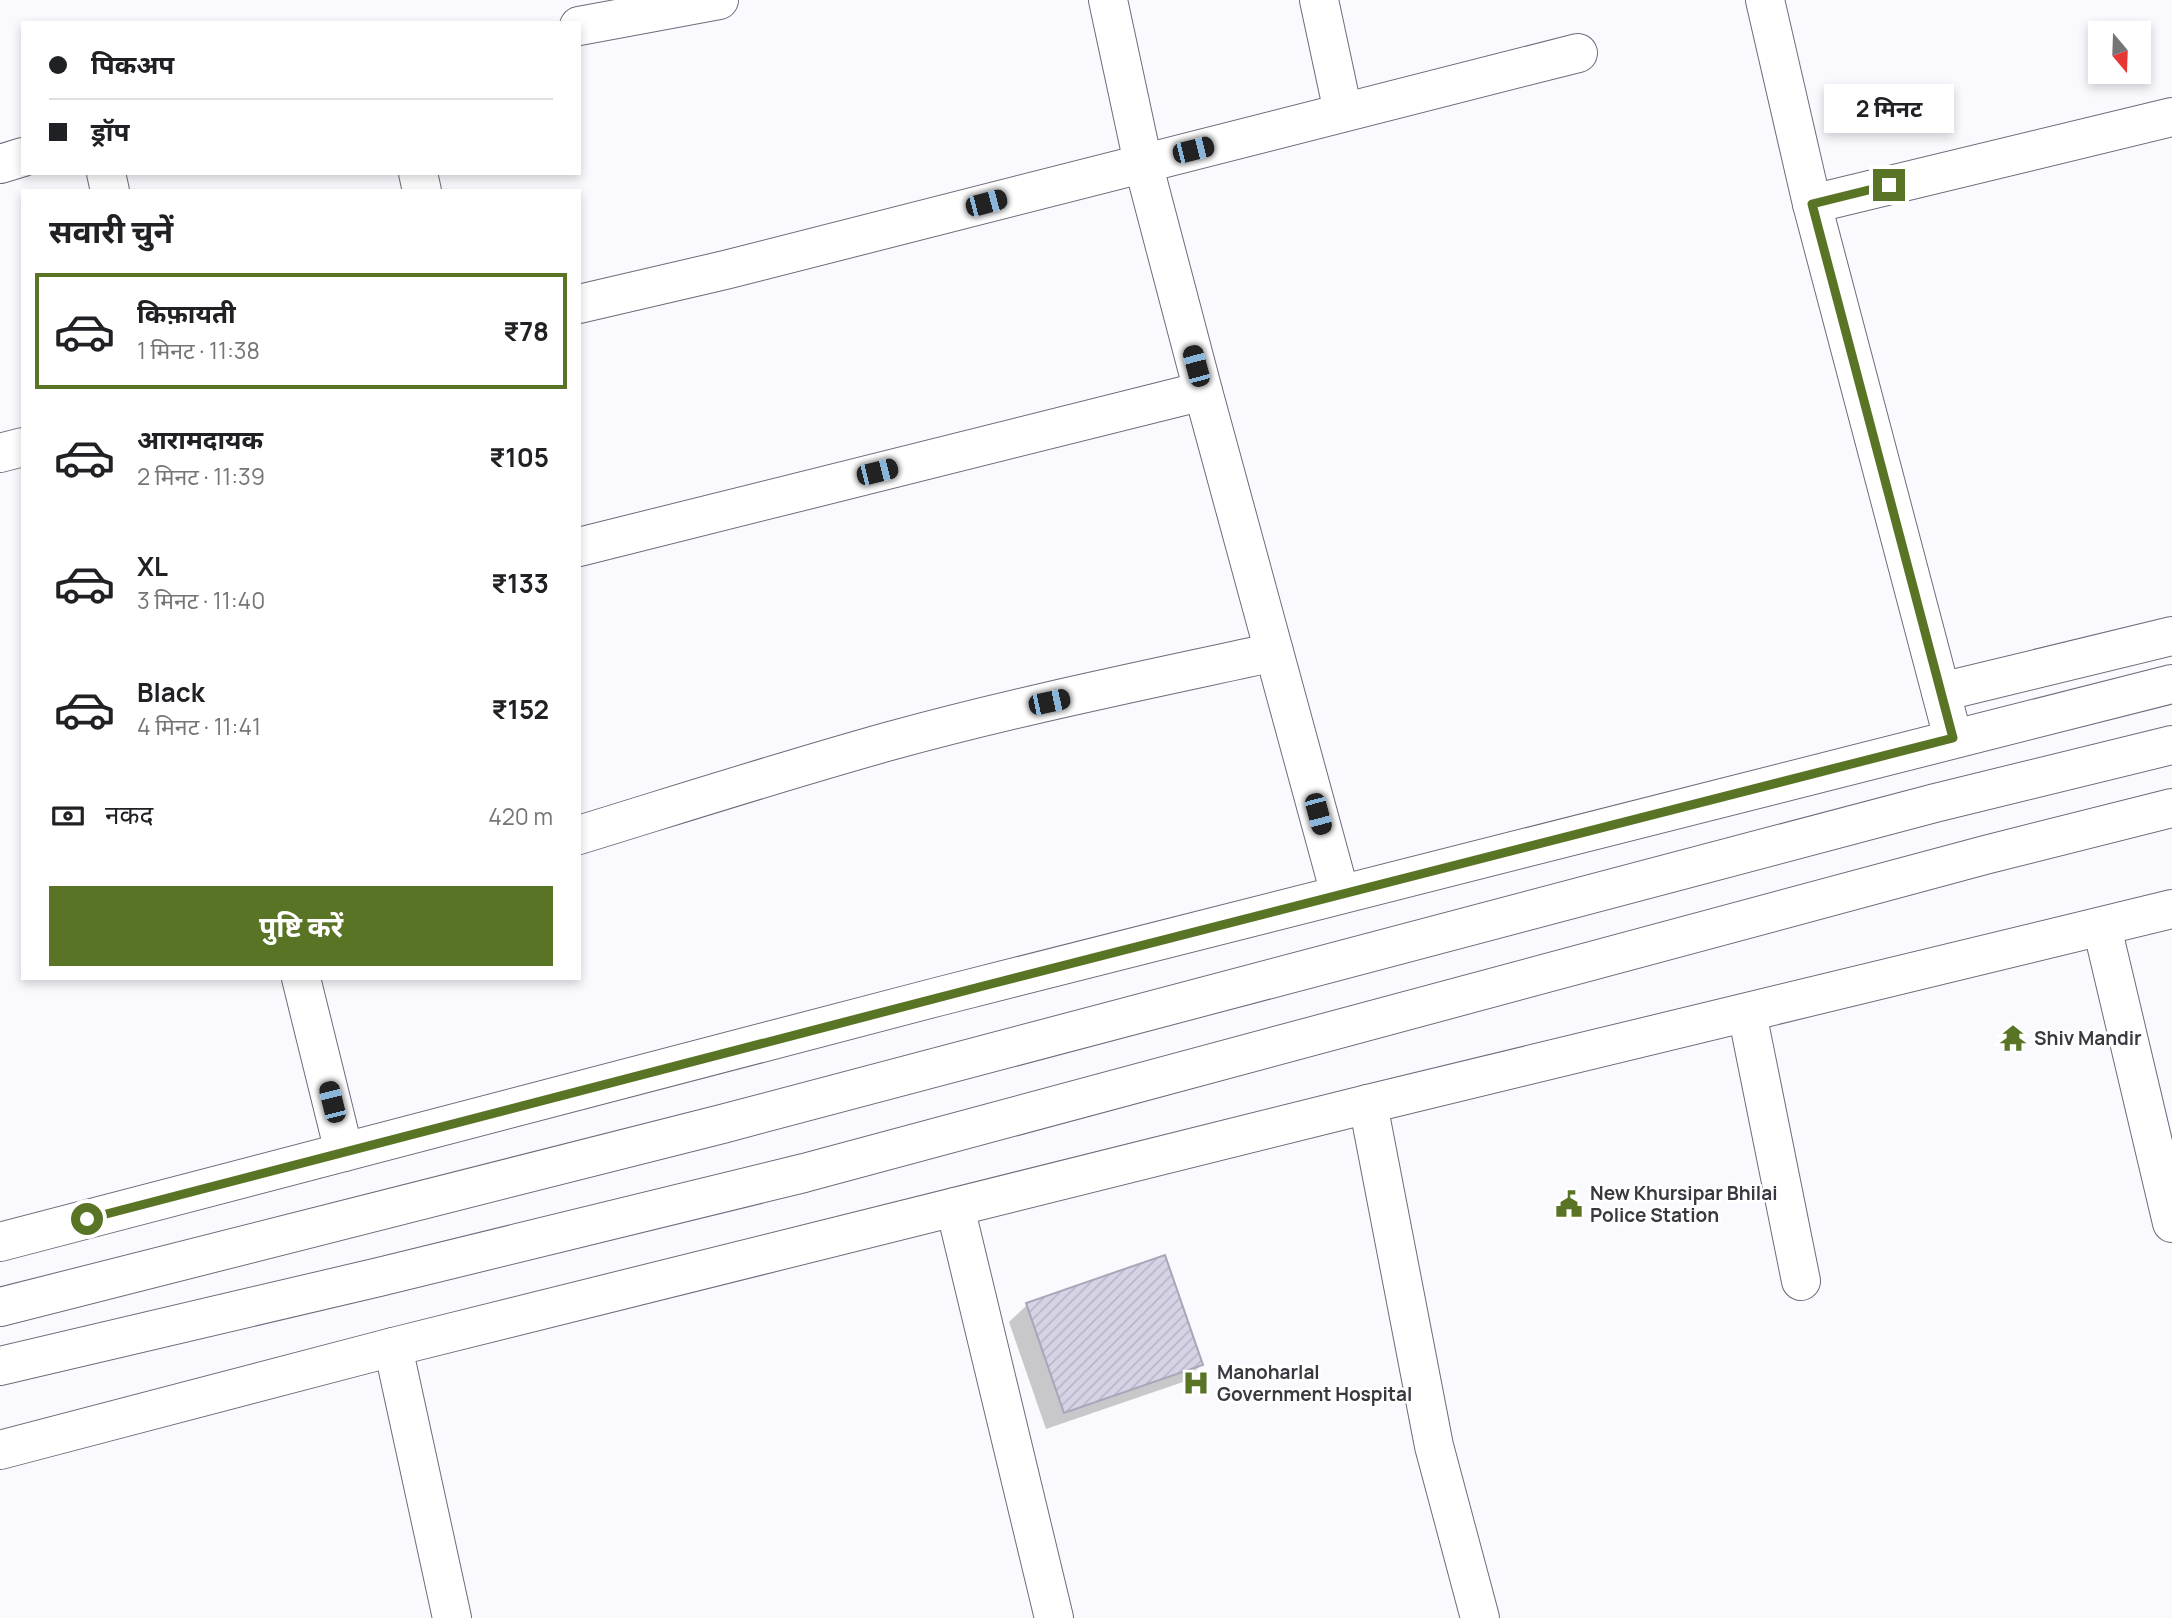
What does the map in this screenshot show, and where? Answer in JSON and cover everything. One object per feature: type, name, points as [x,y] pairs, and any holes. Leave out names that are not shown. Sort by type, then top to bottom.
[{"type":"main road","points":[[581,26],[719,0]]},
{"type":"main road","points":[[1108,0],[1143,163],[1340,894]]},
{"type":"main road","points":[[1319,0],[1343,112]]},
{"type":"main road","points":[[1765,0],[1812,204],[1953,738]]},
{"type":"main road","points":[[581,304],[739,266],[1578,52]]},
{"type":"main road","points":[[1812,204],[2172,117]]},
{"type":"main road","points":[[0,164],[21,159]]},
{"type":"main road","points":[[581,546],[1203,391]]},
{"type":"main road","points":[[0,453],[21,448]]},
{"type":"main road","points":[[1941,692],[2172,636]]},
{"type":"main road","points":[[581,834],[892,740],[1274,652]]},
{"type":"main road","points":[[0,1242],[1340,894],[2172,684]]},
{"type":"main road","points":[[0,1307],[722,1124],[1935,803],[2172,745]]},
{"type":"main road","points":[[0,1366],[804,1173],[1971,859],[2172,808]]},
{"type":"main road","points":[[0,1450],[393,1347],[1368,1104],[2172,909]]},
{"type":"main road","points":[[2102,927],[2171,1217]]},
{"type":"main road","points":[[301,980],[344,1152]]},
{"type":"main road","points":[[1746,1013],[1801,1281]]},
{"type":"main road","points":[[1368,1104],[1434,1446],[1480,1618]]},
{"type":"main road","points":[[955,1208],[1054,1618]]},
{"type":"main road","points":[[393,1347],[452,1618]]},
{"type":"building","points":[[1165,1255],[1203,1365],[1064,1413],[1026,1303]]},
{"type":"place","name":"Shiv Mandir","points":[[2013,1038]]},
{"type":"place","name":"New Khursipar Bhilai Police Station","points":[[1569,1204]]},
{"type":"place","name":"Manoharlal Government Hospital","points":[[1196,1383]]},
{"type":"route","points":[[87,1219],[1953,738],[1812,204],[1889,185]]}]
